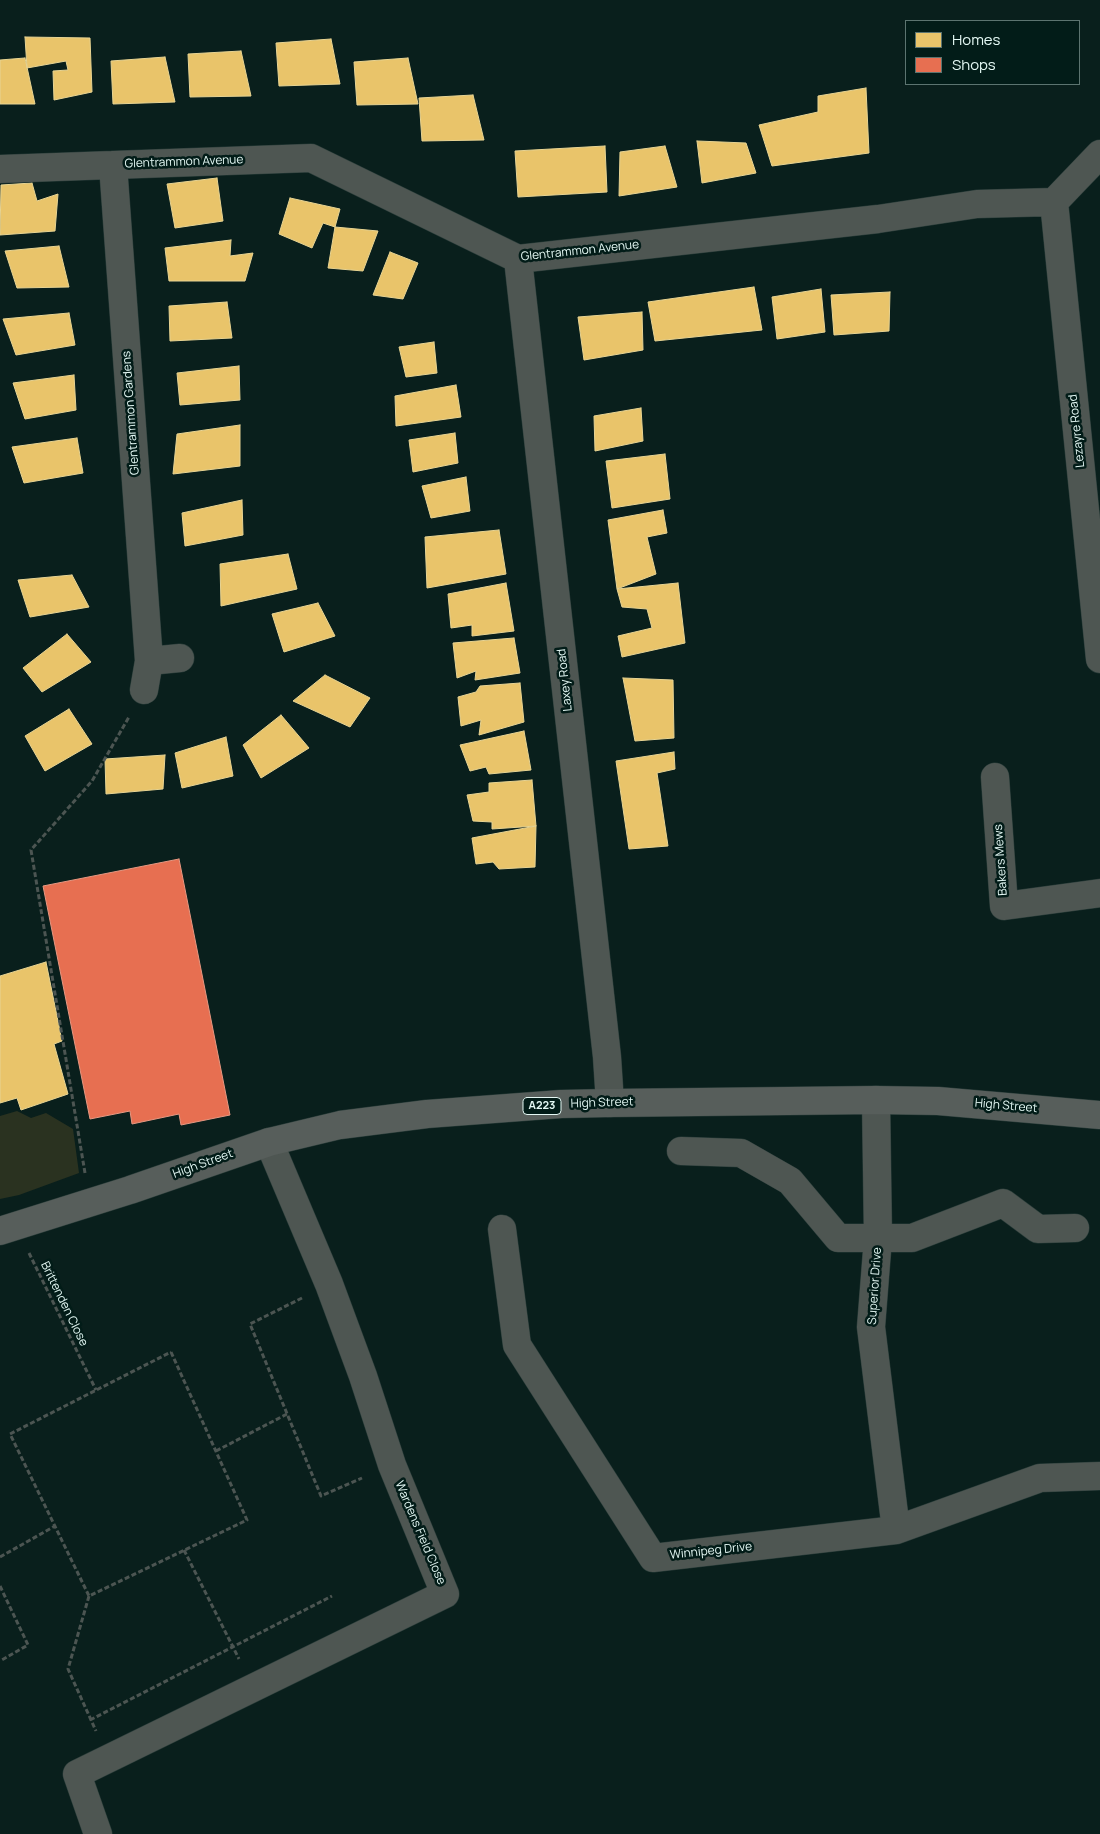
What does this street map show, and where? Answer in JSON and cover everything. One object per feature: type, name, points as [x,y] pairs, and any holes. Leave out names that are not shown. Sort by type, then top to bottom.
[{"type":"main road","name":"High Street","points":[[8,1228],[89,1203],[269,1142],[311,1131],[369,1121],[492,1109],[610,1102],[938,1101],[1100,1115]]},
{"type":"street","points":[[1054,202],[1100,154]]},
{"type":"street","name":"Glentrammon Avenue","points":[[0,169],[311,158],[518,259],[878,219],[976,204],[1054,202]]},
{"type":"street","name":"Glentrammon Gardens","points":[[113,165],[149,661],[144,690]]},
{"type":"street","name":"Lezayre Road","points":[[1054,202],[1100,660]]},
{"type":"street","name":"Laxey Road","points":[[518,259],[605,1038],[610,1102]]},
{"type":"street","points":[[149,661],[180,658]]},
{"type":"street","name":"Bakers Mews","points":[[995,778],[1004,906],[1100,893]]},
{"type":"street","name":"Superior Drive","points":[[876,1100],[878,1238],[872,1327],[896,1530]]},
{"type":"street","name":"Wardens Field Close","points":[[98,1834],[77,1774],[446,1594],[392,1465],[363,1376],[329,1284],[269,1142]]},
{"type":"street","points":[[681,1151],[741,1153],[790,1182],[838,1238],[912,1238],[1003,1203],[1038,1230],[1075,1228]]},
{"type":"street","name":"Winnipeg Drive","points":[[502,1229],[517,1345],[653,1558],[896,1530],[1040,1478],[1100,1476]]},
{"type":"path","points":[[89,1203],[31,850],[92,781],[144,690]]},
{"type":"path","name":"Brittenden Close","points":[[8,1228],[96,1390]]},
{"type":"path","points":[[329,1284],[250,1324],[320,1496],[392,1465]]},
{"type":"path","points":[[89,1596],[247,1520],[171,1352],[10,1434],[89,1596],[68,1669],[108,1759]]},
{"type":"path","points":[[216,1451],[287,1414]]},
{"type":"path","points":[[0,1557],[55,1526]]},
{"type":"path","points":[[184,1550],[254,1688]]},
{"type":"path","points":[[0,1586],[28,1645],[0,1662]]},
{"type":"path","points":[[90,1720],[332,1596]]},
{"type":"green space","points":[[17,1111],[31,1118],[46,1113],[73,1129],[79,1173],[19,1195],[0,1199],[0,1116]]},
{"type":"building: Homes","points":[[25,37],[90,38],[92,92],[54,100],[53,71],[68,70],[66,61],[27,68]]},
{"type":"building: Homes","points":[[331,39],[340,84],[279,86],[276,43]]},
{"type":"building: Homes","points":[[241,51],[251,96],[190,97],[188,54]]},
{"type":"building: Homes","points":[[165,57],[175,102],[113,104],[111,61]]},
{"type":"building: Homes","points":[[25,58],[35,104],[0,104],[0,60]]},
{"type":"building: Homes","points":[[408,58],[418,104],[357,105],[354,62]]},
{"type":"building: Homes","points":[[866,88],[869,153],[772,166],[759,125],[818,112],[818,96]]},
{"type":"building: Homes","points":[[473,95],[484,140],[422,141],[419,98]]},
{"type":"building: Homes","points":[[697,141],[746,143],[756,173],[702,183]]},
{"type":"building: Homes","points":[[605,146],[607,192],[518,197],[515,151]]},
{"type":"building: Homes","points":[[665,146],[677,187],[619,196],[620,152]]},
{"type":"building: Homes","points":[[217,178],[223,221],[175,228],[167,184]]},
{"type":"building: Homes","points":[[32,183],[37,201],[58,194],[55,231],[0,235],[1,185]]},
{"type":"building: Homes","points":[[290,198],[340,209],[335,227],[323,223],[312,248],[279,234]]},
{"type":"building: Homes","points":[[335,227],[378,231],[363,271],[328,268]]},
{"type":"building: Homes","points":[[231,240],[230,256],[253,253],[245,281],[169,281],[165,248]]},
{"type":"building: Homes","points":[[59,246],[69,287],[17,288],[5,251]]},
{"type":"building: Homes","points":[[390,252],[418,263],[403,299],[373,295]]},
{"type":"building: Homes","points":[[754,287],[762,330],[655,341],[648,302]]},
{"type":"building: Homes","points":[[821,289],[825,332],[777,339],[772,297]]},
{"type":"building: Homes","points":[[890,292],[889,331],[834,335],[831,295]]},
{"type":"building: Homes","points":[[227,302],[232,338],[170,341],[169,306]]},
{"type":"building: Homes","points":[[642,312],[643,350],[584,360],[578,317]]},
{"type":"building: Homes","points":[[69,313],[75,345],[16,355],[3,319]]},
{"type":"building: Homes","points":[[434,342],[437,373],[406,377],[399,347]]},
{"type":"building: Homes","points":[[239,366],[240,400],[180,405],[177,373]]},
{"type":"building: Homes","points":[[74,375],[76,410],[25,419],[13,383]]},
{"type":"building: Homes","points":[[456,385],[461,417],[396,426],[395,396]]},
{"type":"building: Homes","points":[[641,408],[643,441],[595,451],[594,416]]},
{"type":"building: Homes","points":[[240,425],[240,466],[173,474],[177,434]]},
{"type":"building: Homes","points":[[455,433],[458,463],[413,472],[409,440]]},
{"type":"building: Homes","points":[[77,438],[83,473],[24,483],[12,447]]},
{"type":"building: Homes","points":[[665,454],[670,499],[612,508],[606,461]]},
{"type":"building: Homes","points":[[466,477],[470,511],[431,518],[422,486]]},
{"type":"building: Homes","points":[[242,500],[243,535],[185,546],[182,513]]},
{"type":"building: Homes","points":[[663,510],[667,533],[647,537],[656,574],[617,589],[608,520]]},
{"type":"building: Homes","points":[[499,530],[506,574],[427,588],[425,537]]},
{"type":"building: Homes","points":[[288,554],[297,589],[221,606],[220,564]]},
{"type":"building: Homes","points":[[72,575],[89,607],[30,617],[18,580]]},
{"type":"building: Homes","points":[[506,583],[514,631],[472,636],[472,625],[451,628],[448,594]]},
{"type":"building: Homes","points":[[678,583],[685,643],[622,657],[618,636],[652,628],[647,609],[622,607],[617,589]]},
{"type":"building: Homes","points":[[318,603],[335,636],[284,652],[272,614]]},
{"type":"building: Homes","points":[[67,634],[91,662],[42,692],[23,668]]},
{"type":"building: Homes","points":[[514,638],[520,673],[475,680],[476,671],[457,678],[453,643]]},
{"type":"building: Homes","points":[[325,675],[370,698],[350,727],[293,701]]},
{"type":"building: Homes","points":[[623,678],[673,680],[674,738],[635,741]]},
{"type":"building: Homes","points":[[520,683],[524,722],[479,735],[481,720],[461,726],[458,697],[476,692],[480,686]]},
{"type":"building: Homes","points":[[69,709],[92,744],[45,771],[25,736]]},
{"type":"building: Homes","points":[[281,715],[309,748],[261,778],[243,745]]},
{"type":"building: Homes","points":[[524,731],[531,770],[489,774],[486,767],[470,771],[460,745]]},
{"type":"building: Homes","points":[[226,737],[233,776],[182,788],[175,753]]},
{"type":"building: Homes","points":[[674,752],[675,769],[657,773],[668,846],[629,849],[616,761]]},
{"type":"building: Homes","points":[[165,755],[163,789],[106,794],[105,759]]},
{"type":"building: Homes","points":[[532,780],[536,826],[492,829],[492,822],[473,821],[467,795],[489,792],[489,783]]},
{"type":"building: Homes","points":[[536,826],[535,867],[499,869],[493,862],[476,864],[472,838]]},
{"type":"building: Homes","points":[[46,962],[62,1041],[54,1044],[68,1094],[21,1110],[17,1098],[0,1103],[0,976]]},
{"type":"building: Shops","points":[[179,859],[230,1115],[181,1125],[179,1114],[132,1124],[130,1111],[90,1119],[43,886]]}]
